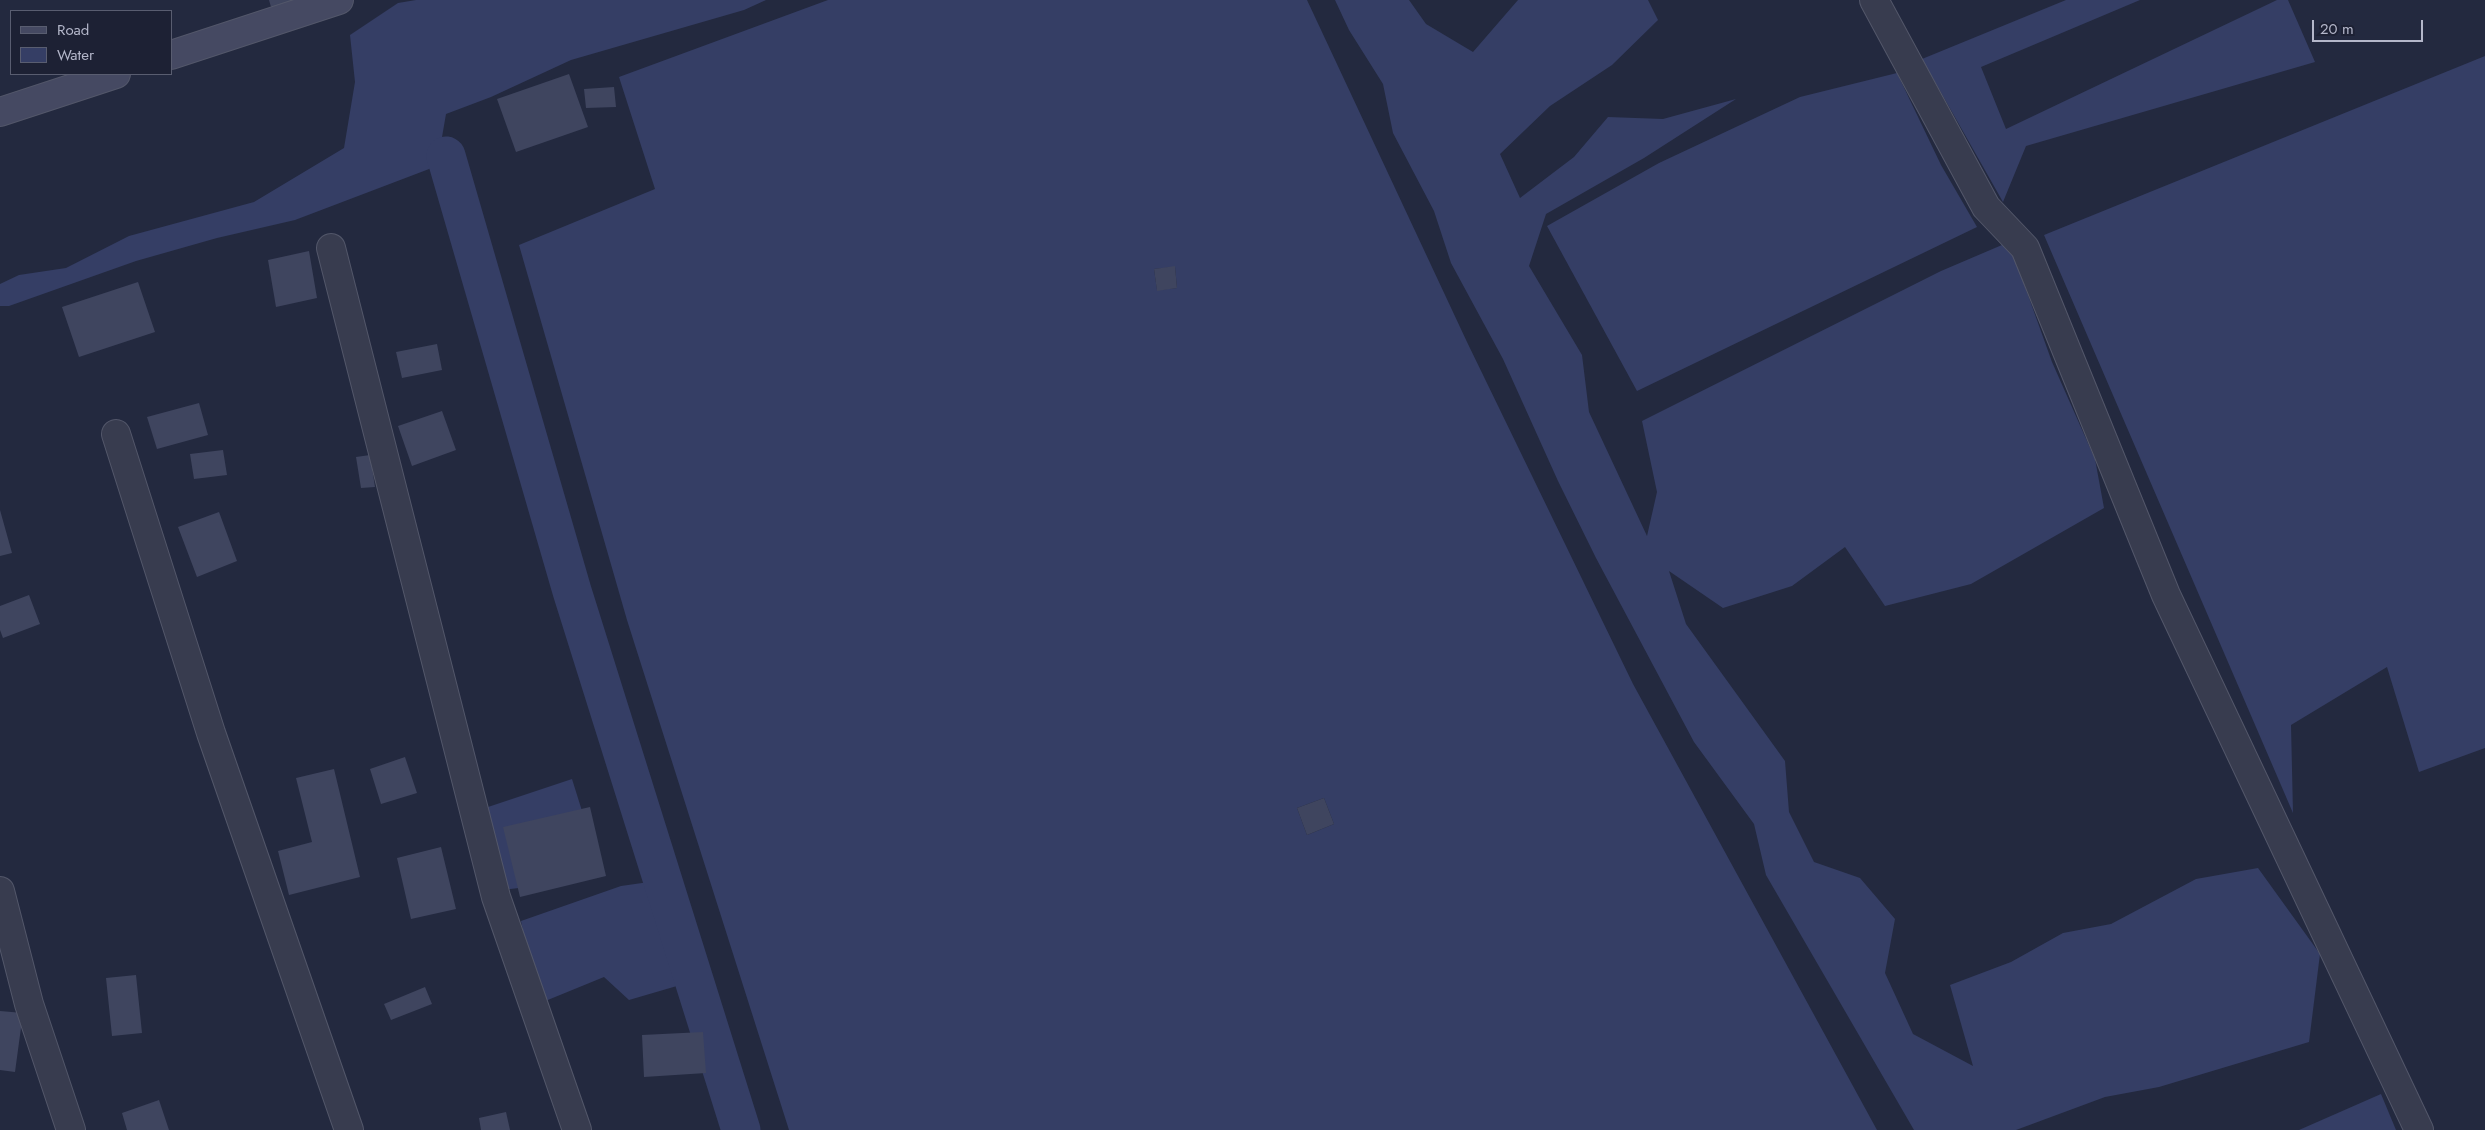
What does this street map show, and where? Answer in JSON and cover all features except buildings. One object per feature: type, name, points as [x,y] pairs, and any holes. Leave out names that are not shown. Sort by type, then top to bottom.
[{"type":"main road","points":[[172,56],[339,0]]},
{"type":"main road","points":[[0,112],[113,75]]},
{"type":"street","points":[[1874,0],[1986,207],[2025,248],[2166,596],[2419,1130]]},
{"type":"street","points":[[331,248],[496,896],[577,1130]]},
{"type":"street","points":[[116,434],[211,733],[349,1130]]},
{"type":"street","points":[[0,891],[29,1004],[71,1130]]},
{"type":"water","points":[[416,0],[766,0],[744,10],[571,60],[491,97],[446,114],[437,166],[295,220],[217,238],[136,261],[9,306],[0,306],[0,284],[19,275],[66,268],[129,236],[254,202],[344,148],[355,82],[350,35],[398,3]]},
{"type":"water","points":[[828,0],[1307,0],[1467,342],[1633,684],[1877,1130],[789,1130],[627,620],[519,245],[655,189],[619,77]],"holes":[[[1175,267],[1177,288],[1157,290],[1154,269]],[[1324,798],[1334,824],[1307,835],[1297,808]]]},
{"type":"water","points":[[1335,0],[1409,0],[1426,24],[1473,52],[1518,0],[1648,0],[1658,20],[1612,65],[1550,106],[1500,154],[1520,198],[1574,157],[1608,117],[1663,119],[1736,99],[1644,158],[1546,214],[1529,266],[1582,355],[1589,412],[1647,536],[1657,492],[1642,421],[1941,271],[2009,242],[2052,362],[2095,459],[2104,508],[1971,584],[1885,606],[1845,547],[1792,586],[1723,608],[1669,571],[1686,624],[1785,761],[1789,812],[1814,862],[1860,878],[1895,919],[1885,973],[1913,1034],[1973,1066],[1950,985],[2011,962],[2063,933],[2111,924],[2196,879],[2258,868],[2320,954],[2309,1042],[2159,1087],[2105,1097],[2016,1130],[1914,1130],[1766,875],[1754,824],[1694,742],[1596,558],[1558,481],[1503,359],[1451,263],[1434,211],[1393,133],[1383,84],[1349,30]]},
{"type":"water","points":[[2066,0],[2140,0],[1981,67],[2006,129],[2277,0],[2288,0],[2315,62],[2026,146],[2003,202],[1922,59]]},
{"type":"water","points":[[2485,56],[2485,748],[2419,772],[2387,667],[2291,725],[2293,813],[2044,235]]},
{"type":"water","points":[[1897,73],[1941,165],[1977,227],[1637,391],[1547,226],[1659,163],[1800,97]]},
{"type":"water","points":[[572,779],[598,862],[544,885],[502,890],[482,809]]},
{"type":"water","points":[[663,880],[694,981],[629,1000],[604,977],[538,1004],[521,921],[621,886]]},
{"type":"water","points":[[2381,1094],[2396,1130],[2299,1130]]},
{"type":"waterway","points":[[446,156],[572,591],[741,1130]]}]
